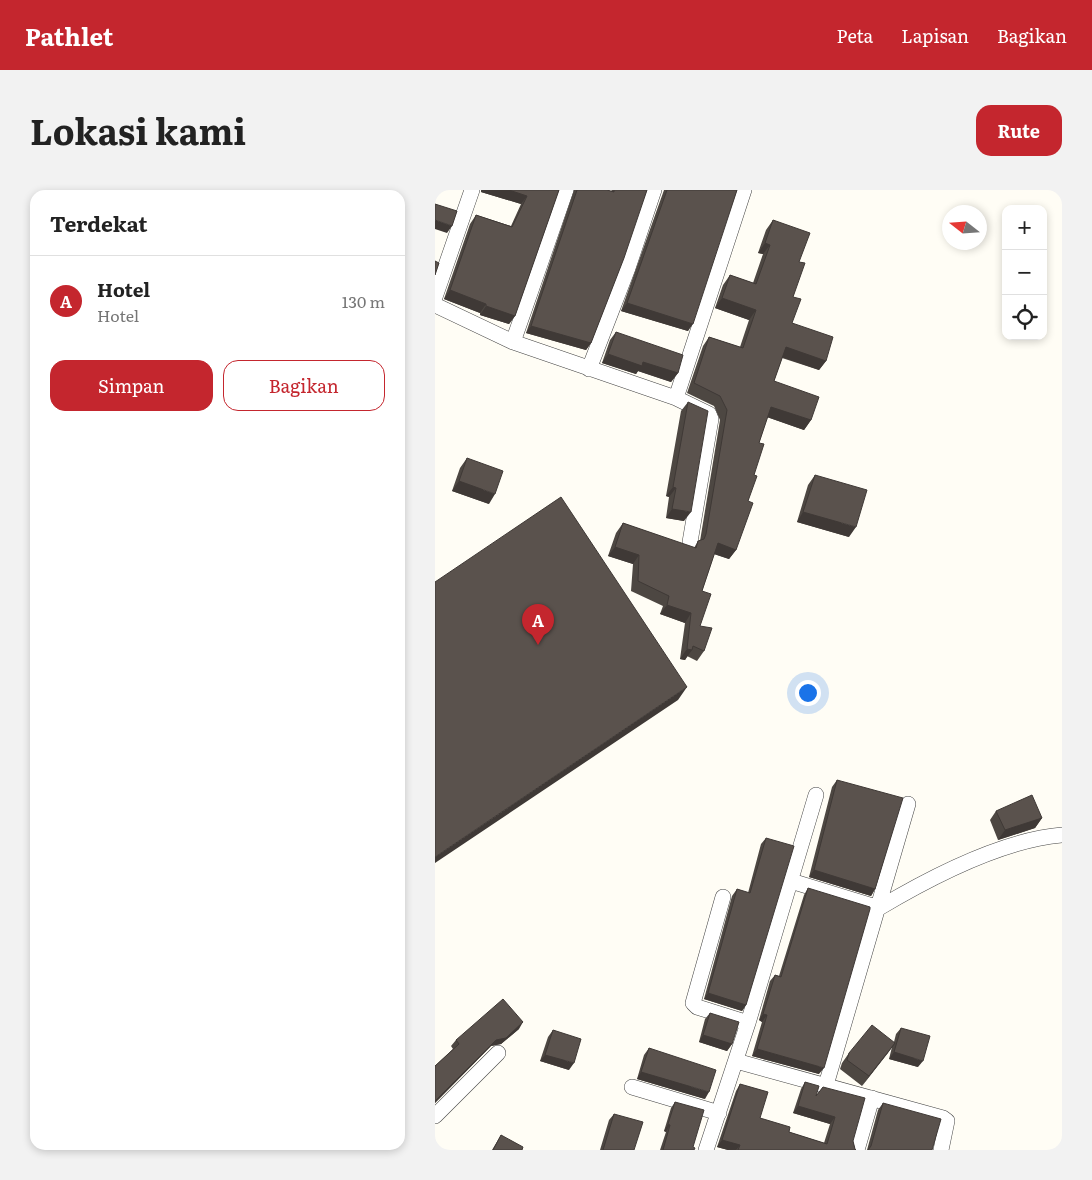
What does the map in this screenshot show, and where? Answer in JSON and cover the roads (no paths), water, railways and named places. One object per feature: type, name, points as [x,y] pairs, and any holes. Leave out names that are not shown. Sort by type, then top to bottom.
[{"type":"street","points":[[435,297],[472,190]]},
{"type":"street","points":[[513,342],[566,190]]},
{"type":"street","points":[[589,370],[628,268],[654,190]]},
{"type":"street","points":[[676,398],[743,190]]},
{"type":"street","points":[[435,305],[513,342],[589,370],[676,398],[709,414],[711,419],[690,542]]},
{"type":"street","points":[[707,1150],[748,1023],[815,794]]},
{"type":"street","points":[[826,1085],[908,804]]},
{"type":"street","points":[[791,881],[879,908],[927,879],[1023,841],[1062,835]]},
{"type":"street","points":[[723,898],[693,1003],[697,1007],[748,1023]]},
{"type":"street","points":[[435,1116],[498,1053]]},
{"type":"street","points":[[736,1061],[943,1118],[947,1121],[941,1150]]},
{"type":"street","points":[[632,1087],[719,1113]]},
{"type":"street","points":[[857,1150],[872,1098]]},
{"type":"place","name":"Hotel","points":[[538,645]]}]
